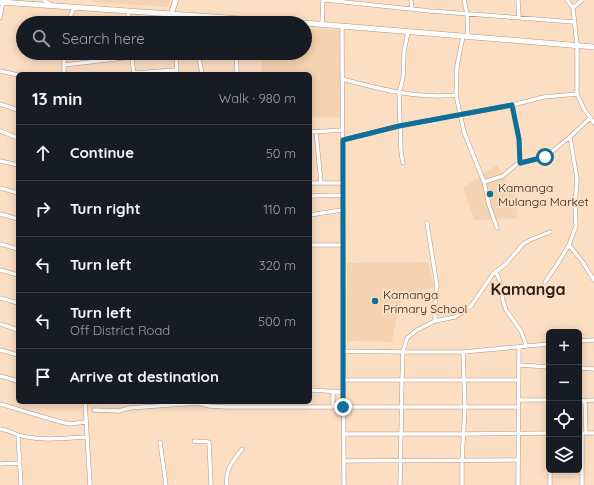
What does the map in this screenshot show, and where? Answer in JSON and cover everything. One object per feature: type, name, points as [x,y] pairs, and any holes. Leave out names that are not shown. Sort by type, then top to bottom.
[{"type":"street","points":[[44,0],[52,6]]},
{"type":"street","points":[[174,14],[176,0]]},
{"type":"street","points":[[322,25],[324,0],[466,14],[574,22]]},
{"type":"street","points":[[411,0],[412,8]]},
{"type":"street","points":[[464,0],[466,14],[465,36],[457,66],[456,95],[468,143],[484,182],[489,205],[497,228]]},
{"type":"street","points":[[518,0],[519,18]]},
{"type":"street","points":[[568,0],[572,8],[577,45],[577,94],[594,123]]},
{"type":"street","points":[[572,8],[582,0]]},
{"type":"street","points":[[0,18],[2,1],[74,8],[192,16]]},
{"type":"street","points":[[70,16],[74,8]]},
{"type":"street","points":[[128,12],[128,16]]},
{"type":"street","points":[[312,24],[594,47]]},
{"type":"street","points":[[342,26],[344,485]]},
{"type":"street","points":[[403,163],[399,126],[399,93],[403,78],[404,52],[408,32]]},
{"type":"street","points":[[64,60],[64,72]]},
{"type":"street","points":[[64,65],[98,60]]},
{"type":"street","points":[[133,60],[134,72]]},
{"type":"street","points":[[176,60],[176,72]]},
{"type":"street","points":[[199,60],[202,72]]},
{"type":"street","points":[[236,60],[237,72]]},
{"type":"street","points":[[0,71],[16,75]]},
{"type":"street","points":[[342,78],[399,93],[423,96],[456,95]]},
{"type":"street","points":[[343,140],[399,126],[512,105],[544,97],[577,94]]},
{"type":"street","points":[[0,104],[16,109]]},
{"type":"street","points":[[512,105],[519,139],[520,163]]},
{"type":"street","points":[[484,182],[503,176],[514,166],[520,163],[545,157],[570,137],[590,118]]},
{"type":"street","points":[[312,132],[343,130]]},
{"type":"street","points":[[0,131],[16,137]]},
{"type":"street","points":[[316,132],[321,183]]},
{"type":"street","points":[[545,282],[569,245],[576,226],[575,205],[577,186],[575,162],[570,137]]},
{"type":"street","points":[[0,161],[16,165]]},
{"type":"street","points":[[312,183],[343,183]]},
{"type":"street","points":[[0,188],[16,192]]},
{"type":"street","points":[[312,196],[342,194]]},
{"type":"street","points":[[312,215],[342,210]]},
{"type":"street","points":[[0,214],[16,218]]},
{"type":"street","points":[[428,223],[437,286],[435,321]]},
{"type":"street","points":[[400,485],[401,406],[404,343],[411,334],[435,321],[455,316],[471,306],[488,280],[496,271],[506,264],[526,242],[550,232]]},
{"type":"street","points":[[0,244],[16,248]]},
{"type":"street","points":[[312,245],[342,245]]},
{"type":"street","points":[[569,245],[582,261],[594,280]]},
{"type":"street","points":[[0,270],[16,274]]},
{"type":"street","points":[[496,271],[501,285],[506,310],[521,331],[526,346]]},
{"type":"street","points":[[0,298],[16,302]]},
{"type":"street","points":[[0,324],[16,329]]},
{"type":"street","points":[[582,341],[594,340]]},
{"type":"street","points":[[343,350],[463,352],[546,344]]},
{"type":"street","points":[[518,485],[517,433],[519,347]]},
{"type":"street","points":[[0,350],[16,354]]},
{"type":"street","points":[[462,485],[465,407],[463,352]]},
{"type":"street","points":[[519,365],[546,367]]},
{"type":"street","points":[[582,368],[594,369]]},
{"type":"street","points":[[0,376],[16,380]]},
{"type":"street","points":[[343,380],[518,380]]},
{"type":"street","points":[[312,390],[343,392]]},
{"type":"street","points":[[333,391],[333,407]]},
{"type":"street","points":[[518,400],[546,400]]},
{"type":"street","points":[[582,400],[594,400]]},
{"type":"street","points":[[585,401],[582,433],[594,433]]},
{"type":"street","points":[[0,404],[70,424],[86,422]]},
{"type":"street","points":[[85,404],[90,485]]},
{"type":"street","points":[[94,410],[119,411],[129,408],[184,404]]},
{"type":"street","points":[[202,404],[226,407],[518,407]]},
{"type":"street","points":[[0,429],[28,438],[55,439],[87,437]]},
{"type":"street","points":[[344,434],[546,433]]},
{"type":"street","points":[[18,435],[21,485]]},
{"type":"street","points":[[582,437],[582,485]]},
{"type":"street","points":[[194,441],[209,442],[211,453],[211,485]]},
{"type":"street","points":[[160,442],[166,485]]},
{"type":"street","points":[[227,485],[226,474],[228,468],[242,449]]},
{"type":"street","points":[[343,461],[517,460]]},
{"type":"street","points":[[0,464],[19,463]]},
{"type":"street","points":[[550,473],[550,485]]},
{"type":"shaded area","points":[[92,0],[170,0],[168,7],[92,2]]},
{"type":"shaded area","points":[[312,29],[341,30],[340,118],[312,117],[312,72],[261,72],[262,60],[312,60]]},
{"type":"shaded area","name":"Kamanga Mulanga Market","points":[[497,165],[517,199],[517,218],[474,220],[463,188]]},
{"type":"shaded area","name":"Kamanga Primary School","points":[[428,262],[434,287],[405,296],[399,306],[392,342],[347,341],[347,263]]},
{"type":"place","name":"Kamanga Mulanga Market","points":[[490,194]]},
{"type":"place","name":"Kamanga Primary School","points":[[375,301]]},
{"type":"district","name":"Kamanga","points":[[528,289]]},
{"type":"route","points":[[343,407],[343,140],[399,126],[512,105],[519,139],[520,163],[545,157]]}]
